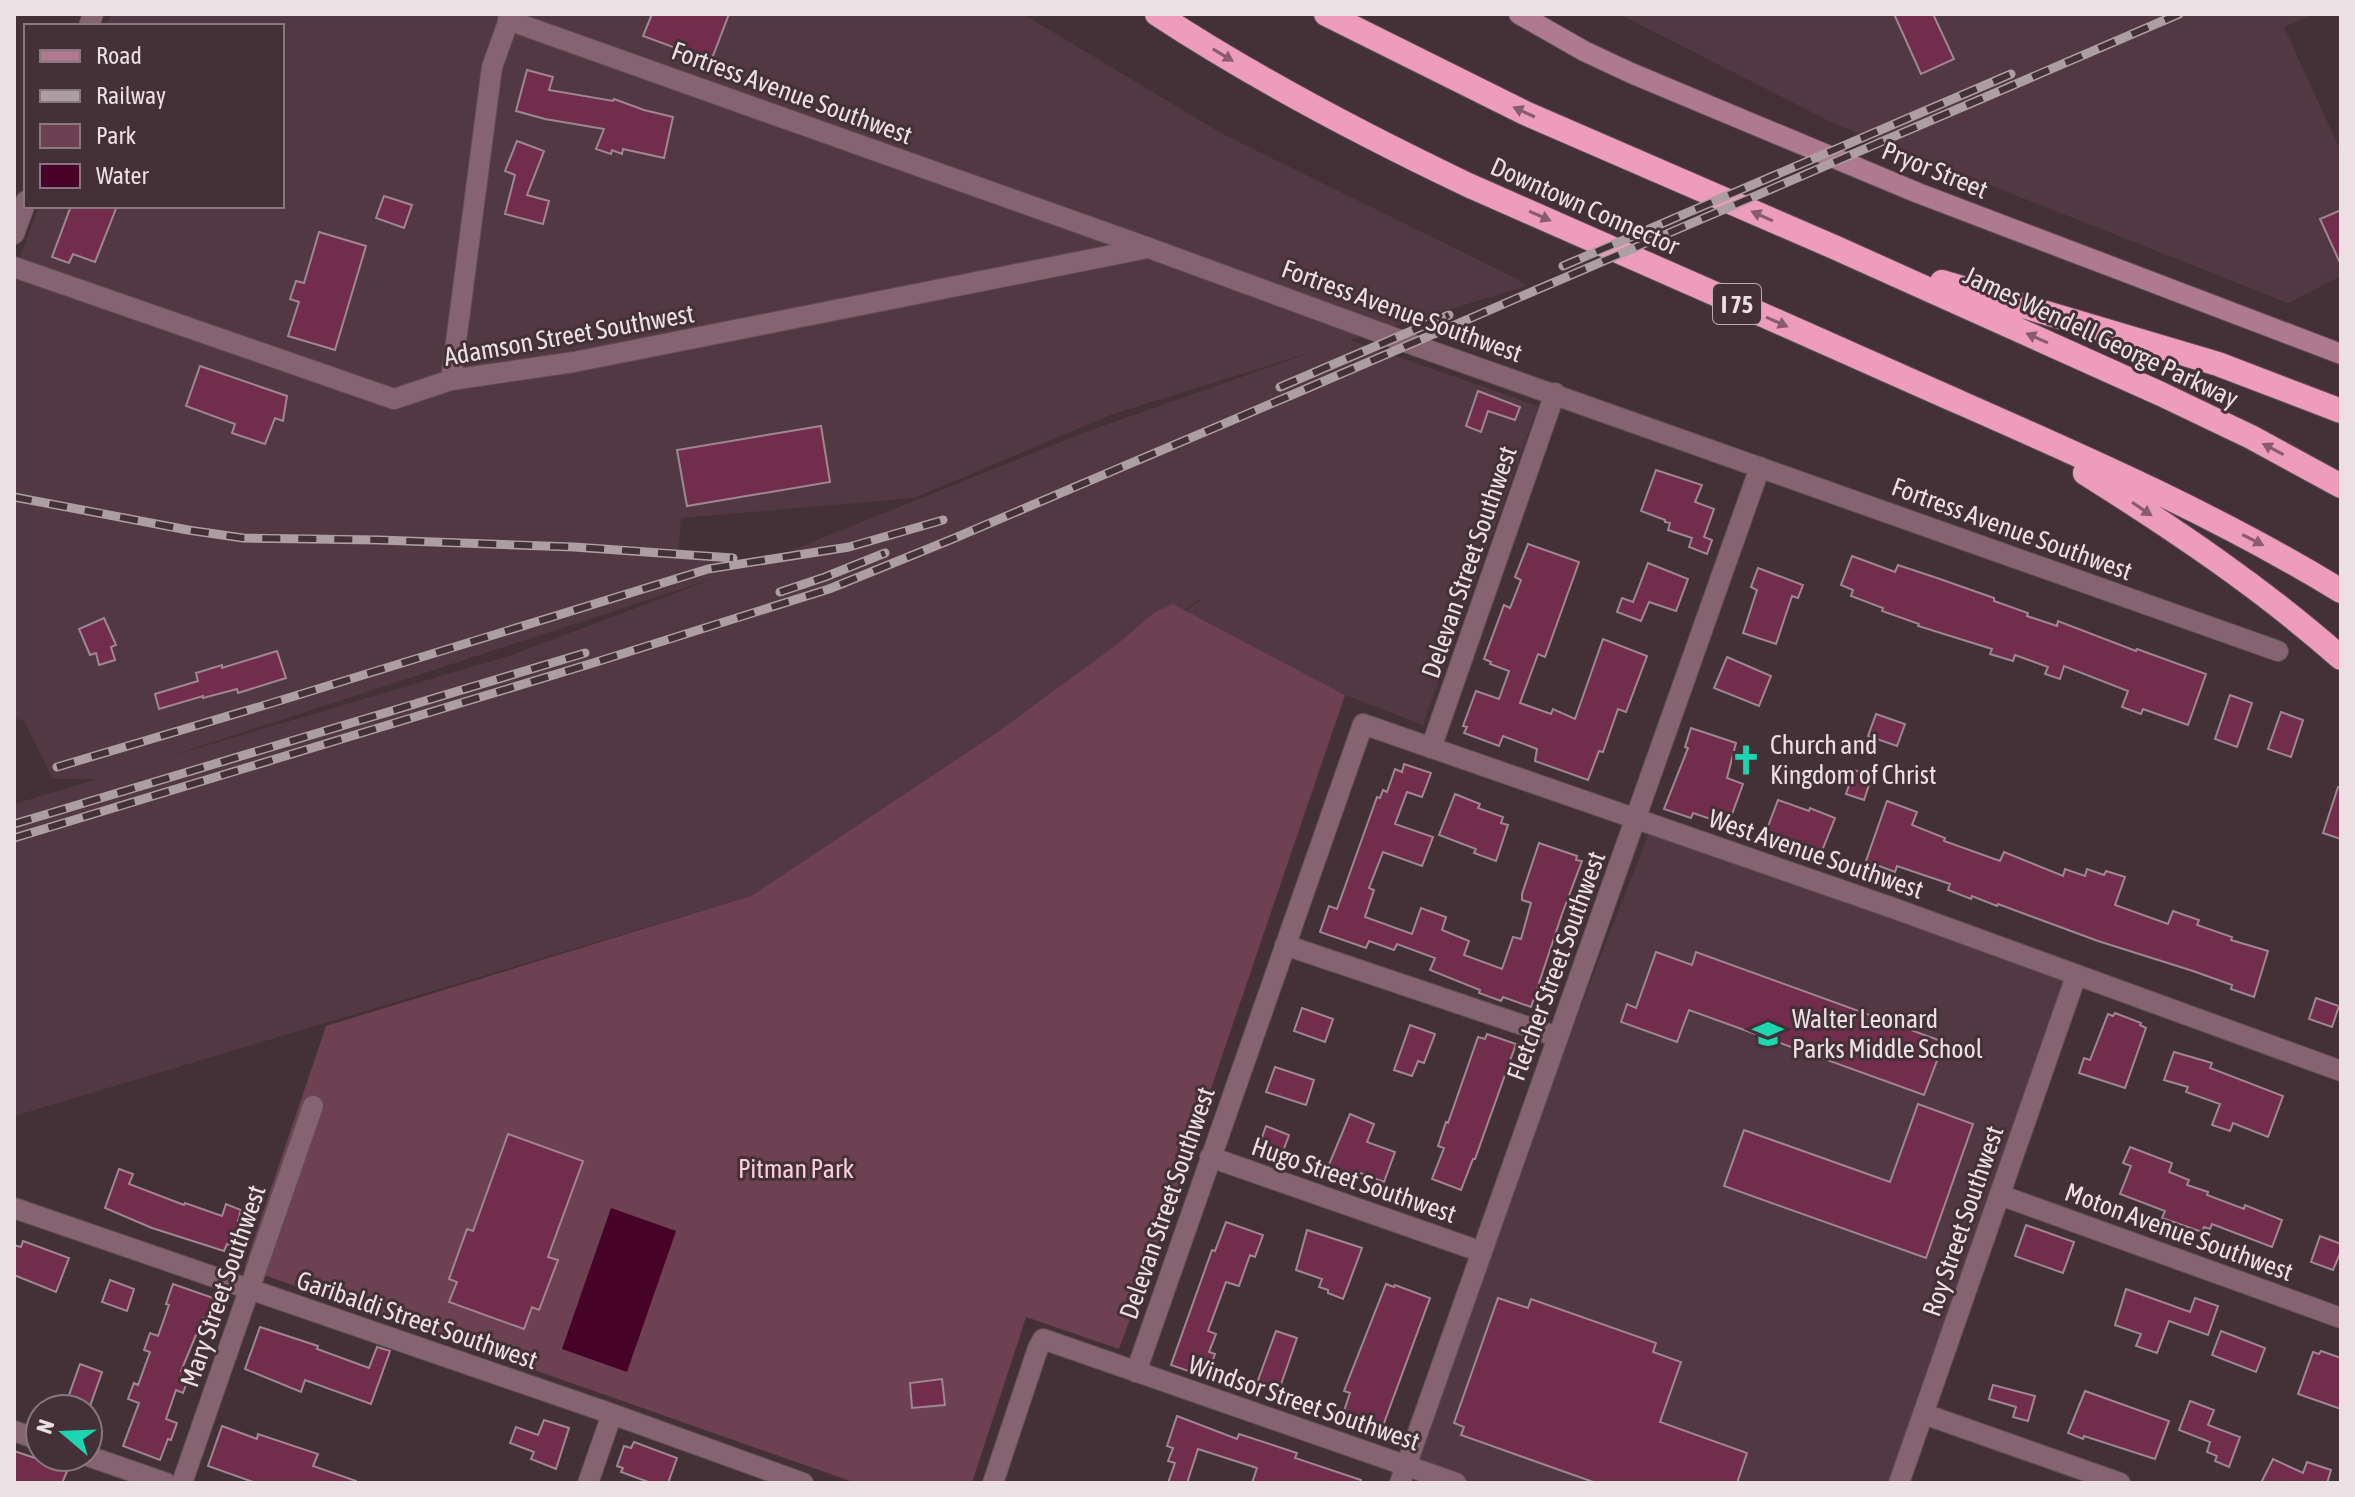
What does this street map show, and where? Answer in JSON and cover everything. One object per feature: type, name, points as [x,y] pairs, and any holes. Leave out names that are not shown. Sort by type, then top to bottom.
[{"type":"highway","name":"Downtown Connector","points":[[1157,14],[1281,89],[1401,153],[2005,422]]},
{"type":"highway","points":[[1326,14],[1525,113],[1834,247],[1907,272],[2193,356],[2341,411]]},
{"type":"highway","name":"James Wendell George Parkway","points":[[1834,247],[2174,400],[2341,486]]},
{"type":"highway","name":"I 75","points":[[2005,422],[2166,496],[2291,560],[2341,591]]},
{"type":"highway","points":[[2005,422],[2229,568],[2341,658]]},
{"type":"main road","name":"Pryor Street","points":[[1519,14],[1584,51],[1631,73],[1918,193],[2341,354]]},
{"type":"street","name":"Fortress Avenue Southwest","points":[[510,17],[1411,344],[2278,651]]},
{"type":"street","points":[[451,380],[492,67],[510,17]]},
{"type":"street","points":[[14,234],[24,206]]},
{"type":"street","name":"Adamson Street Southwest","points":[[14,267],[394,399],[451,380],[574,362],[1149,248]]},
{"type":"street","name":"Delevan Street Southwest","points":[[1431,748],[1555,393]]},
{"type":"street","name":"Fletcher Street Southwest","points":[[1403,1474],[1760,467]]},
{"type":"street","name":"West Avenue Southwest","points":[[1331,815],[1363,724],[1893,908],[2341,1071]]},
{"type":"street","name":"Delevan Street Southwest","points":[[1136,1372],[1331,815]]},
{"type":"street","points":[[1285,945],[1558,1037]]},
{"type":"street","name":"Roy Street Southwest","points":[[1899,1483],[2076,976]]},
{"type":"street","name":"Mary Street Southwest","points":[[182,1483],[313,1106]]},
{"type":"street","name":"Hugo Street Southwest","points":[[1210,1157],[1482,1252]]},
{"type":"street","name":"Moton Avenue Southwest","points":[[2000,1195],[2341,1318]]},
{"type":"street","name":"Garibaldi Street Southwest","points":[[14,1208],[803,1483]]},
{"type":"street","points":[[993,1483],[1043,1339],[1136,1372]]},
{"type":"street","name":"Windsor Street Southwest","points":[[1136,1372],[1403,1474],[1456,1483]]},
{"type":"street","points":[[588,1483],[612,1414]]},
{"type":"street","points":[[1924,1414],[2120,1483]]},
{"type":"street","points":[[104,1462],[166,1483]]},
{"type":"shaded area","points":[[111,14],[1023,14],[1221,133],[1517,279],[1526,286],[1350,340],[1538,406],[1423,725],[1345,695],[1186,611],[1205,596],[751,896],[14,1116],[14,804],[98,779],[53,779],[24,721],[14,718],[14,274],[38,208],[284,208],[284,24],[107,24]],"holes":[[[1315,351],[1083,433],[748,568],[678,554],[681,518],[914,498],[1113,414]],[[718,577],[509,656],[162,759]]]},
{"type":"shaded area","points":[[1619,14],[2314,14],[2284,27],[2341,152],[2341,276],[2288,303],[1833,123]]},
{"type":"shaded area","points":[[1653,823],[2065,975],[1892,1483],[1429,1483],[1398,1472]]},
{"type":"green space","name":"Pitman Park","points":[[1173,604],[1345,695],[1158,1244],[1119,1349],[1026,1317],[972,1483],[856,1483],[244,1268],[326,1026],[751,896],[995,734],[1115,646],[1155,612]]},
{"type":"water","points":[[611,1208],[676,1231],[627,1372],[562,1349]]},
{"type":"building","points":[[652,14],[729,14],[711,61],[643,36]]},
{"type":"building","points":[[1894,14],[1933,14],[1954,59],[1921,74]]},
{"type":"building","points":[[527,70],[553,77],[549,90],[614,99],[673,117],[664,158],[623,149],[622,154],[612,150],[611,154],[596,149],[604,129],[516,111]]},
{"type":"building","points":[[517,141],[544,151],[527,195],[549,201],[543,224],[505,214],[515,175],[505,171]]},
{"type":"building","points":[[384,196],[412,205],[404,228],[376,218]]},
{"type":"building","points":[[70,208],[116,208],[95,262],[73,254],[69,263],[52,257]]},
{"type":"building","points":[[2341,210],[2341,265],[2320,219]]},
{"type":"building","points":[[319,232],[366,246],[335,350],[288,336],[299,302],[290,299],[296,281],[304,283]]},
{"type":"building","points":[[200,366],[287,396],[283,421],[275,418],[265,444],[232,433],[235,424],[186,406]]},
{"type":"building","points":[[1478,391],[1520,407],[1515,420],[1488,411],[1481,432],[1466,426]]},
{"type":"building","points":[[821,426],[830,482],[687,506],[677,450]]},
{"type":"building","points":[[1656,470],[1702,485],[1695,502],[1714,509],[1704,537],[1712,540],[1707,554],[1689,547],[1692,538],[1668,530],[1670,523],[1641,511]]},
{"type":"building","points":[[1528,544],[1579,562],[1545,657],[1538,654],[1520,703],[1551,714],[1553,709],[1575,719],[1603,639],[1647,656],[1626,712],[1618,709],[1603,752],[1599,751],[1588,780],[1535,761],[1537,749],[1503,736],[1499,746],[1464,733],[1467,727],[1463,726],[1476,691],[1499,699],[1509,671],[1484,659],[1504,605],[1510,608],[1521,580],[1515,577]]},
{"type":"building","points":[[1852,556],[1895,572],[1898,565],[1937,578],[1994,598],[1994,601],[2028,613],[2027,616],[2057,626],[2058,621],[2206,674],[2188,725],[2143,709],[2141,714],[2122,707],[2128,691],[2064,666],[2060,679],[2045,674],[2048,667],[2015,655],[2013,661],[1990,654],[1992,649],[1918,626],[1851,596],[1853,590],[1841,585]]},
{"type":"building","points":[[1648,563],[1688,579],[1676,611],[1649,602],[1641,621],[1617,612],[1622,598],[1633,602]]},
{"type":"building","points":[[1758,568],[1803,585],[1798,598],[1792,596],[1776,644],[1743,633],[1757,590],[1751,587]]},
{"type":"building","points":[[104,618],[116,645],[111,647],[115,660],[99,665],[96,653],[90,655],[79,629]]},
{"type":"building","points":[[277,651],[286,678],[238,693],[237,689],[159,709],[155,694],[198,681],[196,673]]},
{"type":"building","points":[[1727,657],[1771,676],[1759,706],[1714,688]]},
{"type":"building","points":[[2230,695],[2252,703],[2237,747],[2215,739]]},
{"type":"building","points":[[2281,712],[2303,720],[2291,757],[2268,749]]},
{"type":"building","points":[[1876,714],[1905,724],[1897,746],[1868,736]]},
{"type":"building","points":[[1691,728],[1736,743],[1727,778],[1743,784],[1728,825],[1693,813],[1691,818],[1664,809],[1688,748],[1685,747]]},
{"type":"building","points":[[1404,764],[1431,773],[1422,797],[1407,792],[1395,824],[1433,837],[1422,866],[1383,852],[1369,888],[1374,890],[1365,917],[1412,934],[1421,908],[1446,917],[1442,930],[1469,941],[1464,955],[1502,969],[1513,937],[1521,939],[1531,903],[1522,900],[1522,894],[1539,843],[1577,856],[1576,860],[1582,861],[1531,1007],[1479,993],[1480,990],[1430,970],[1435,958],[1397,944],[1394,950],[1369,941],[1366,948],[1320,932],[1329,906],[1337,909],[1377,797],[1380,798],[1383,790],[1387,792],[1395,769],[1402,772]]},
{"type":"building","points":[[1854,770],[1872,776],[1864,800],[1846,794]]},
{"type":"building","points":[[2338,787],[2341,788],[2341,839],[2323,833]]},
{"type":"building","points":[[1455,794],[1480,804],[1478,808],[1503,817],[1501,823],[1508,825],[1496,861],[1474,853],[1476,849],[1439,835]]},
{"type":"building","points":[[1778,800],[1835,818],[1818,861],[1764,837]]},
{"type":"building","points":[[1887,801],[1917,812],[1912,825],[1945,838],[1944,841],[2000,861],[2004,852],[2063,876],[2065,869],[2085,876],[2087,869],[2125,877],[2115,905],[2168,924],[2173,911],[2199,920],[2197,925],[2232,937],[2231,940],[2268,951],[2254,997],[2231,989],[2232,985],[2193,971],[2098,941],[1998,904],[1972,896],[1971,899],[1948,890],[1950,884],[1897,866],[1895,872],[1866,861]]},
{"type":"building","points":[[1656,952],[1692,965],[1696,952],[1944,1042],[1924,1095],[1689,1010],[1677,1042],[1621,1022],[1627,1004],[1636,1008]]},
{"type":"building","points":[[2316,998],[2339,1006],[2332,1027],[2309,1019]]},
{"type":"building","points":[[1302,1008],[1333,1019],[1325,1042],[1294,1031]]},
{"type":"building","points":[[2115,1013],[2146,1028],[2125,1088],[2079,1073],[2084,1058],[2090,1060],[2108,1014],[2113,1016]]},
{"type":"building","points":[[1410,1025],[1435,1034],[1424,1063],[1418,1061],[1412,1076],[1394,1070]]},
{"type":"building","points":[[1487,1034],[1516,1044],[1461,1190],[1432,1179],[1444,1148],[1438,1146],[1478,1037],[1485,1039]]},
{"type":"building","points":[[2174,1052],[2212,1063],[2210,1068],[2283,1096],[2268,1137],[2233,1123],[2230,1131],[2212,1125],[2220,1104],[2186,1092],[2188,1087],[2164,1080]]},
{"type":"building","points":[[1275,1067],[1314,1080],[1306,1105],[1266,1092]]},
{"type":"building","points":[[1918,1104],[1973,1124],[1926,1258],[1724,1186],[1744,1130],[1890,1182]]},
{"type":"building","points":[[1350,1114],[1374,1124],[1367,1142],[1395,1152],[1384,1182],[1355,1171],[1352,1177],[1328,1167]]},
{"type":"building","points":[[1266,1126],[1289,1135],[1281,1157],[1258,1149]]},
{"type":"building","points":[[508,1134],[583,1161],[548,1257],[558,1260],[539,1310],[532,1307],[524,1329],[449,1302],[457,1282],[449,1279],[467,1229],[473,1231]]},
{"type":"building","points":[[2130,1147],[2172,1163],[2169,1172],[2189,1180],[2187,1185],[2208,1192],[2207,1195],[2244,1209],[2245,1205],[2282,1220],[2272,1247],[2212,1224],[2210,1229],[2204,1227],[2202,1232],[2162,1218],[2165,1211],[2120,1194],[2131,1166],[2123,1163]]},
{"type":"building","points":[[119,1169],[133,1174],[129,1184],[184,1205],[222,1216],[226,1204],[241,1210],[238,1221],[246,1224],[238,1248],[227,1244],[224,1251],[152,1228],[105,1208]]},
{"type":"building","points":[[1226,1222],[1263,1235],[1255,1257],[1250,1255],[1239,1286],[1226,1282],[1208,1331],[1216,1334],[1209,1352],[1215,1354],[1210,1368],[1197,1363],[1194,1373],[1171,1365],[1212,1250],[1215,1251]]},
{"type":"building","points":[[2026,1225],[2074,1242],[2063,1273],[2015,1256]]},
{"type":"building","points":[[1307,1230],[1362,1248],[1343,1299],[1319,1287],[1322,1279],[1296,1270]]},
{"type":"building","points":[[2320,1236],[2341,1244],[2333,1270],[2311,1262]]},
{"type":"building","points":[[23,1241],[69,1258],[56,1292],[14,1275],[14,1245],[21,1247]]},
{"type":"building","points":[[110,1280],[134,1289],[127,1311],[102,1302]]},
{"type":"building","points":[[173,1284],[216,1299],[209,1320],[203,1318],[181,1371],[190,1374],[183,1393],[176,1390],[166,1419],[177,1423],[160,1460],[123,1446],[139,1403],[128,1399],[134,1383],[138,1385],[150,1352],[144,1350],[150,1333],[158,1336]]},
{"type":"building","points":[[1386,1284],[1430,1298],[1380,1434],[1341,1420],[1350,1393],[1344,1391]]},
{"type":"building","points":[[2126,1289],[2190,1312],[2195,1298],[2218,1306],[2208,1335],[2169,1321],[2157,1353],[2136,1346],[2141,1334],[2115,1325]]},
{"type":"building","points":[[1498,1298],[1528,1308],[1531,1299],[1656,1343],[1653,1352],[1681,1362],[1660,1422],[1747,1453],[1737,1483],[1596,1483],[1461,1435],[1464,1427],[1454,1423]]},
{"type":"building","points":[[260,1327],[318,1346],[317,1349],[369,1368],[377,1347],[390,1351],[371,1404],[305,1380],[301,1392],[245,1369]]},
{"type":"building","points":[[1276,1331],[1297,1338],[1279,1390],[1257,1383]]},
{"type":"building","points":[[2221,1331],[2265,1348],[2256,1372],[2212,1355]]},
{"type":"building","points":[[2321,1351],[2341,1358],[2341,1409],[2298,1394],[2313,1352],[2319,1354]]},
{"type":"building","points":[[80,1364],[102,1372],[95,1393],[70,1393]]},
{"type":"building","points":[[942,1379],[945,1405],[912,1408],[910,1383]]},
{"type":"building","points":[[1993,1385],[2035,1396],[2028,1421],[2013,1417],[2016,1407],[1989,1399]]},
{"type":"building","points":[[2085,1391],[2169,1421],[2155,1459],[2068,1433]]},
{"type":"building","points":[[2190,1401],[2214,1410],[2208,1425],[2240,1437],[2229,1467],[2215,1461],[2217,1456],[2207,1452],[2210,1442],[2179,1430]]},
{"type":"building","points":[[1177,1416],[1237,1439],[1239,1434],[1297,1453],[1295,1458],[1361,1480],[1361,1483],[1252,1483],[1257,1468],[1198,1449],[1187,1483],[1168,1483],[1175,1463],[1168,1461],[1173,1448],[1167,1446]]},
{"type":"building","points":[[544,1420],[569,1428],[556,1469],[531,1459],[534,1452],[510,1443],[516,1427],[538,1435]]},
{"type":"building","points":[[222,1426],[257,1439],[258,1434],[318,1454],[313,1466],[356,1483],[256,1483],[208,1466]]},
{"type":"building","points":[[634,1442],[677,1458],[668,1483],[651,1483],[621,1472],[623,1468],[617,1466],[624,1446],[631,1448]]},
{"type":"building","points":[[14,1451],[24,1454],[24,1473],[66,1473],[62,1483],[14,1483]]},
{"type":"building","points":[[2273,1459],[2303,1473],[2307,1462],[2331,1470],[2327,1483],[2261,1483]]},
{"type":"railway","points":[[14,838],[829,589],[1294,394],[2179,14]]},
{"type":"railway","points":[[1563,266],[2011,74]]},
{"type":"railway","points":[[1280,387],[1449,315]]},
{"type":"railway","points":[[14,497],[243,538],[574,547],[733,558]]},
{"type":"railway","points":[[57,767],[708,569],[849,547],[943,520]]},
{"type":"railway","points":[[780,592],[885,553]]},
{"type":"railway","points":[[14,824],[585,653]]},
{"type":"place","name":"Church and Kingdom of Christ","points":[[1746,760]]},
{"type":"place","name":"Walter Leonard Parks Middle School","points":[[1768,1034]]}]
